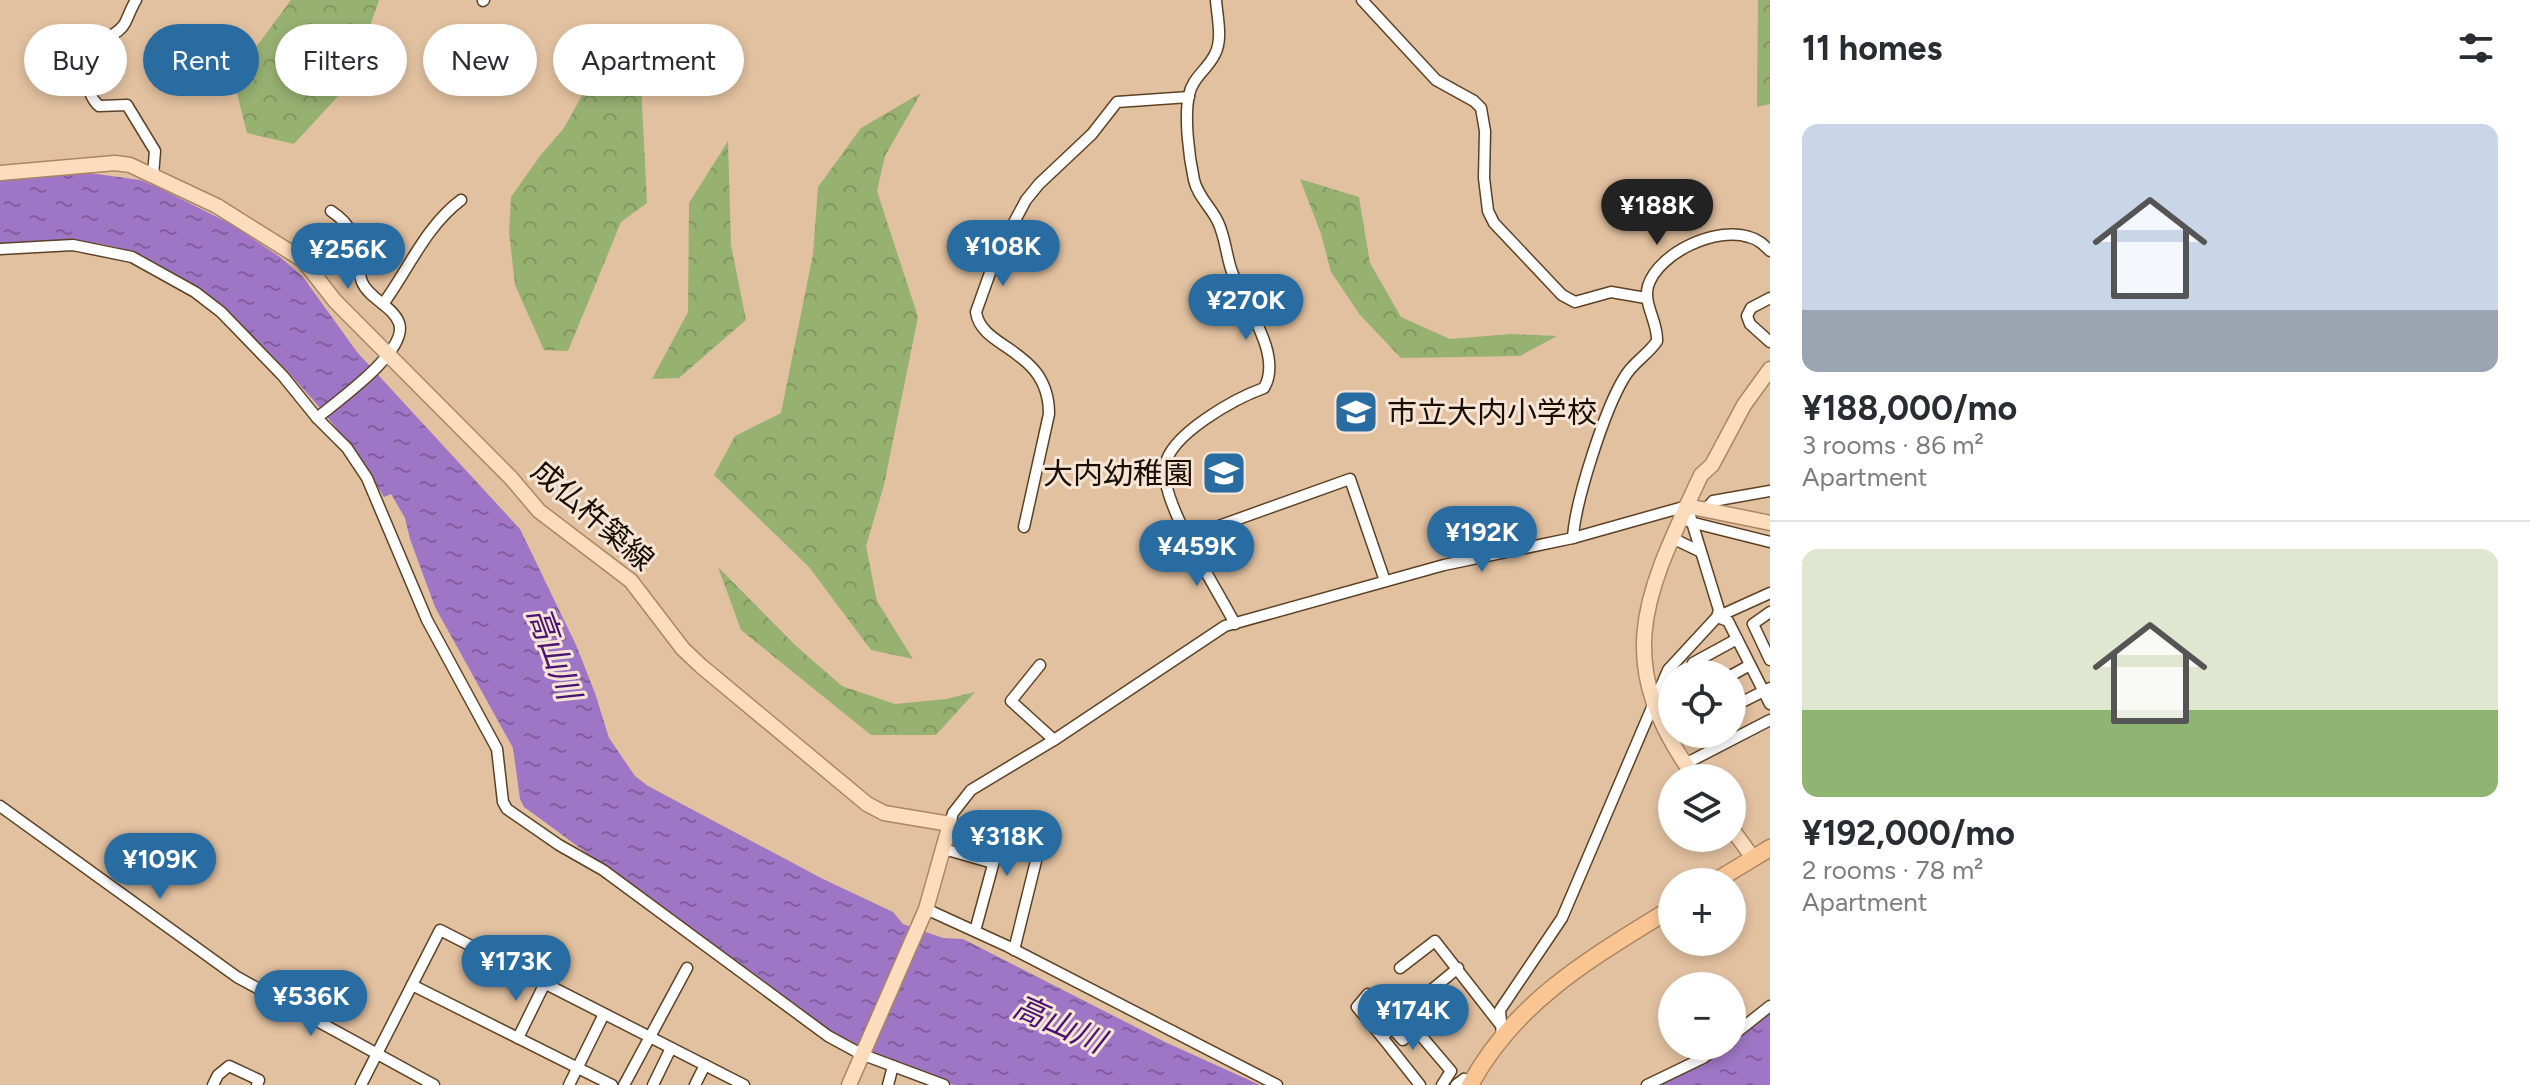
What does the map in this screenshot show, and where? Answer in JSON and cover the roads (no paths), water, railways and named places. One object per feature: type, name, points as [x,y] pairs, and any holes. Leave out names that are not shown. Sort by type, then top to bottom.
[{"type":"highway","points":[[1737,868],[1770,848]]},
{"type":"highway","points":[[1465,1085],[1502,1037],[1540,997],[1567,974],[1658,917]]},
{"type":"main road","name":"成仏杵築線","points":[[0,173],[115,163],[130,165],[217,206],[303,260],[335,301],[511,478],[539,511],[631,581],[683,649],[701,666],[867,804],[884,813],[950,824]]},
{"type":"main road","points":[[1685,764],[1653,703],[1644,664],[1644,622],[1654,583],[1701,475],[1712,465],[1744,405],[1770,369]]},
{"type":"main road","points":[[1687,506],[1770,523]]},
{"type":"main road","points":[[849,1085],[926,909],[950,824]]},
{"type":"main road","points":[[1746,848],[1753,858]]},
{"type":"street","points":[[136,0],[128,11],[125,24],[96,47],[86,84],[88,95],[99,106],[127,105],[155,151],[153,175]]},
{"type":"street","points":[[1216,0],[1217,50],[1193,83],[1189,97],[1188,121],[1194,180],[1200,197],[1219,226],[1230,268],[1268,348],[1270,364],[1264,388],[1228,402],[1174,448],[1166,463],[1167,486],[1173,507],[1235,624]]},
{"type":"street","points":[[1362,0],[1436,80],[1481,108],[1485,131],[1483,173],[1490,215],[1562,295],[1575,302],[1611,292],[1646,298]]},
{"type":"street","points":[[1024,527],[1049,414],[1049,398],[1045,383],[1036,371],[980,324],[977,318],[976,312],[996,256],[1026,200],[1092,134],[1117,102],[1189,97]]},
{"type":"street","points":[[383,304],[410,259],[449,209],[461,200]]},
{"type":"street","points":[[317,418],[389,356],[399,339],[400,324],[362,282],[352,230],[331,211]]},
{"type":"street","points":[[1573,538],[1584,490],[1616,393],[1630,368],[1657,341],[1657,328],[1646,298],[1652,278],[1673,256],[1694,242],[1744,235],[1770,251]]},
{"type":"street","points":[[0,249],[73,245],[132,257],[195,292],[221,312],[347,448],[367,478],[427,620],[497,749],[503,802],[507,809],[559,845],[603,870],[828,1036],[924,1082],[944,1085]]},
{"type":"street","points":[[1770,298],[1751,308],[1747,316],[1750,324],[1770,342]]},
{"type":"street","points":[[1188,537],[1350,479],[1385,581]]},
{"type":"street","points":[[1707,508],[1713,501],[1770,491]]},
{"type":"street","points":[[950,824],[953,813],[971,790],[1054,740],[1225,626],[1385,581],[1496,553],[1573,538],[1687,506],[1719,610],[1717,617]]},
{"type":"street","points":[[1690,522],[1770,542]]},
{"type":"street","points":[[1672,538],[1699,551]]},
{"type":"street","points":[[1502,1037],[1500,1010],[1562,918],[1668,670],[1717,617],[1770,593]]},
{"type":"street","points":[[1770,612],[1753,624],[1770,660]]},
{"type":"street","points":[[1717,617],[1726,619],[1750,665],[1767,689],[1770,704]]},
{"type":"street","points":[[1698,660],[1737,639]]},
{"type":"street","points":[[1040,665],[1011,701],[1054,740]]},
{"type":"street","points":[[1746,667],[1750,665]]},
{"type":"street","points":[[1746,700],[1767,689]]},
{"type":"street","points":[[1685,764],[1770,720]]},
{"type":"street","points":[[0,806],[237,977],[434,1085]]},
{"type":"street","points":[[975,931],[1006,817]]},
{"type":"street","points":[[944,849],[993,863]]},
{"type":"street","points":[[1014,950],[1036,861]]},
{"type":"street","points":[[926,909],[1014,950],[1277,1085]]},
{"type":"street","points":[[361,1085],[440,930],[744,1085]]},
{"type":"street","points":[[1400,968],[1435,941],[1499,1022],[1502,1037]]},
{"type":"street","points":[[624,1085],[687,968]]},
{"type":"street","points":[[1418,1001],[1458,968]]},
{"type":"street","points":[[518,1038],[545,983]]},
{"type":"street","points":[[412,985],[612,1085]]},
{"type":"street","points":[[1368,994],[1357,1007],[1420,1085]]},
{"type":"street","points":[[1746,1025],[1770,1006]]},
{"type":"street","points":[[569,1085],[604,1014]]},
{"type":"street","points":[[1382,1037],[1405,1017],[1451,1071],[1442,1085]]},
{"type":"street","points":[[1392,1028],[1403,1040],[1415,1030]]},
{"type":"street","points":[[653,1085],[671,1048]]},
{"type":"street","points":[[1647,1085],[1699,1060]]},
{"type":"street","points":[[695,1085],[705,1065]]},
{"type":"street","points":[[213,1085],[218,1075],[229,1066],[259,1080],[257,1085]]},
{"type":"street","points":[[888,1085],[893,1066]]},
{"type":"water","name":"高山川","points":[[82,172],[140,180],[155,186],[231,224],[280,257],[303,277],[357,352],[520,529],[576,645],[609,738],[635,776],[648,786],[823,879],[893,912],[903,924],[943,938],[963,939],[1165,1042],[1260,1085],[954,1085],[869,1053],[832,1034],[524,807],[520,799],[513,748],[435,607],[405,518],[391,494],[384,497],[363,463],[303,388],[229,316],[190,285],[152,262],[115,247],[87,242],[0,245],[0,181]]},
{"type":"water","points":[[1770,1011],[1770,1085],[1656,1085],[1698,1060],[1746,1060],[1746,1030]]},
{"type":"place","name":"市立大内小学校","points":[[1356,412]]},
{"type":"place","name":"大内幼稚園","points":[[1224,473]]}]
